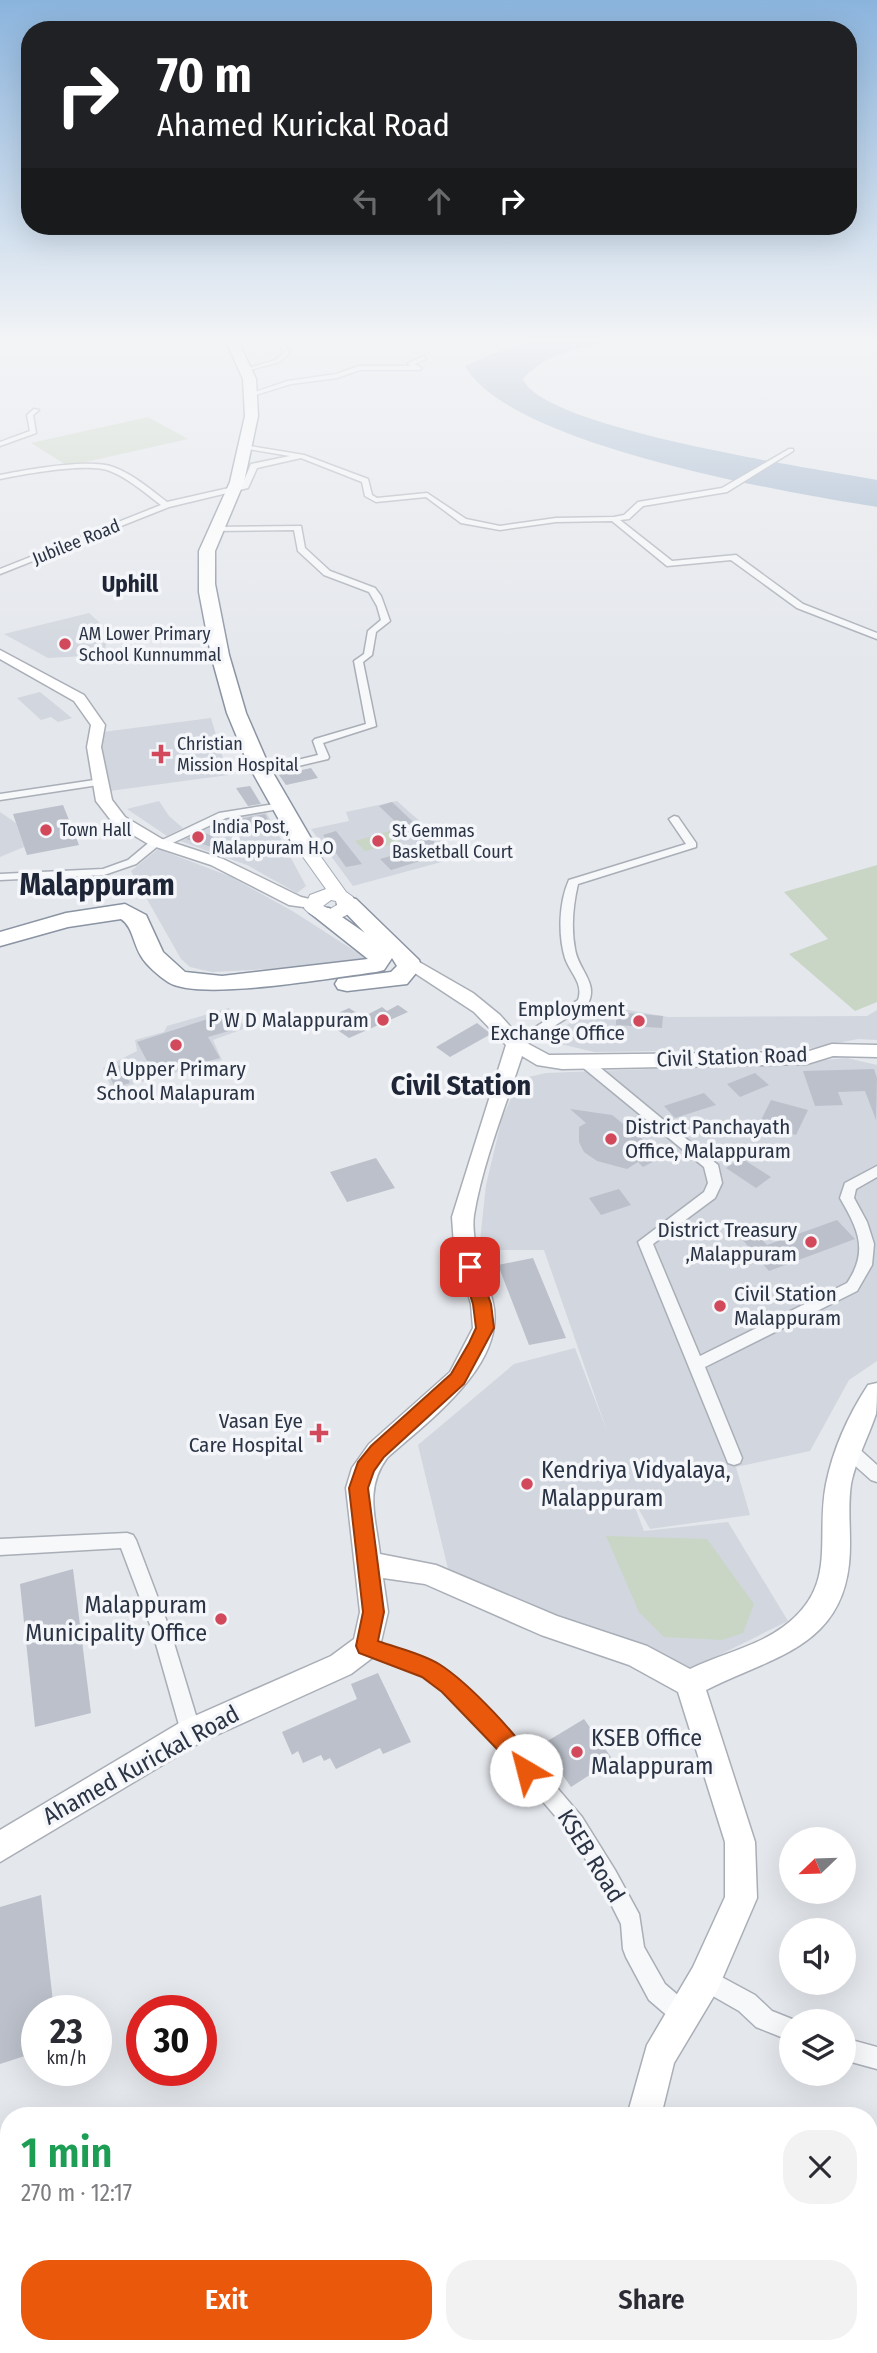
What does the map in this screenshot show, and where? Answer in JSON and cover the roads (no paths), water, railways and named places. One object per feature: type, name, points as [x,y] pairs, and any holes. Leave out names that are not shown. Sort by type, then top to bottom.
[{"type":"highway","points":[[244,449],[234,491],[215,529],[205,562],[221,671],[239,726],[260,772],[304,847]]},
{"type":"highway","points":[[106,914],[124,917],[132,926],[152,981],[166,993],[184,998],[207,998],[289,986],[387,982],[407,967],[344,900]]},
{"type":"highway","points":[[0,939],[66,920],[131,913],[142,929],[152,955],[167,970],[178,978],[201,983],[376,965],[380,959],[376,951],[315,906]]},
{"type":"main road","points":[[0,654],[79,698],[88,708],[98,725],[94,747],[108,809],[132,829],[159,843],[217,862],[295,901],[339,913],[344,900],[304,847]]},
{"type":"main road","points":[[304,847],[316,874],[315,906]]},
{"type":"main road","points":[[366,1646],[374,1612],[359,1488],[365,1468],[378,1451],[458,1379],[485,1328],[482,1304],[465,1245],[463,1217],[482,1148],[516,1045],[505,1028],[487,1014],[407,967]]},
{"type":"main road","name":"Civil Station Road","points":[[516,1045],[544,1061],[586,1063],[807,1058],[832,1050],[877,1051]]},
{"type":"main road","points":[[690,1684],[716,1669],[767,1651],[804,1627],[833,1586],[838,1551],[837,1495],[849,1450],[877,1392]]},
{"type":"main road","points":[[369,1564],[427,1573],[551,1626],[637,1655],[690,1684],[740,1842],[741,1898],[705,1979],[659,2057],[647,2107]]},
{"type":"main road","name":"Ahamed Kurickal Road","points":[[0,1847],[191,1732],[232,1711],[286,1691],[341,1665],[366,1646]]},
{"type":"street","points":[[256,449],[302,456],[365,481],[369,496],[376,500],[427,495],[464,521],[500,528],[555,520],[626,517],[642,504],[715,492],[792,450]]},
{"type":"street","points":[[234,491],[245,486],[254,466],[302,456]]},
{"type":"street","points":[[0,477],[103,466],[145,489],[166,505]]},
{"type":"street","name":"Jubilee Road","points":[[0,572],[166,505],[234,491]]},
{"type":"street","points":[[614,519],[670,564],[733,557],[800,606],[877,636]]},
{"type":"street","points":[[215,529],[298,528],[301,549],[330,575],[366,586],[380,598],[386,621],[372,631],[368,655],[358,661],[371,726],[318,741],[324,757],[260,772]]},
{"type":"street","points":[[1,802],[101,782]]},
{"type":"street","points":[[0,877],[104,872],[132,862],[159,843],[223,815],[281,806]]},
{"type":"street","points":[[516,1045],[583,1002],[587,996],[587,988],[571,959],[569,943],[569,907],[573,882],[692,845],[674,819]]},
{"type":"street","points":[[586,1063],[711,1165],[715,1183],[710,1195],[645,1242],[734,1458]]},
{"type":"street","points":[[697,1364],[852,1287],[870,1274],[876,1251],[873,1241],[846,1198],[850,1186],[877,1171]]},
{"type":"street","points":[[849,1450],[877,1475]]},
{"type":"street","points":[[0,1547],[127,1540],[161,1630],[191,1732]]},
{"type":"street","name":"KSEB Road","points":[[366,1646],[429,1670],[450,1685],[505,1742],[575,1824],[608,1877],[631,1922],[634,1949],[657,1992],[685,2016]]},
{"type":"street","points":[[705,1979],[747,2003],[764,2019],[779,2025]]},
{"type":"street","points":[[856,2052],[877,2057]]},
{"type":"water","points":[[614,449],[709,449],[877,480],[877,507],[781,490],[654,461]]},
{"type":"place","name":"AM Lower Primary School Kunnummal","points":[[65,644]]},
{"type":"place","name":"Christian Mission Hospital","points":[[161,754]]},
{"type":"place","name":"Town Hall","points":[[46,830]]},
{"type":"place","name":"India Post, Malappuram H.O","points":[[198,837]]},
{"type":"place","name":"St Gemmas Basketball Court","points":[[378,841]]},
{"type":"place","name":"P W D Malappuram","points":[[383,1020]]},
{"type":"place","name":"Employment Exchange Office","points":[[639,1021]]},
{"type":"place","name":"A Upper Primary School Malapuram","points":[[176,1045]]},
{"type":"place","name":"District Panchayath Office, Malappuram","points":[[611,1139]]},
{"type":"place","name":"District Treasury ,Malappuram","points":[[811,1242]]},
{"type":"place","name":"Civil Station Malappuram","points":[[720,1306]]},
{"type":"place","name":"Vasan Eye Care Hospital","points":[[319,1433]]},
{"type":"place","name":"Kendriya Vidyalaya, Malappuram","points":[[527,1484]]},
{"type":"place","name":"Malappuram Municipality Office","points":[[221,1619]]},
{"type":"place","name":"KSEB Office Malappuram","points":[[577,1752]]},
{"type":"district","name":"Uphill","points":[[130,584]]},
{"type":"district","name":"Malappuram","points":[[97,885]]},
{"type":"district","name":"Civil Station","points":[[461,1085]]}]
